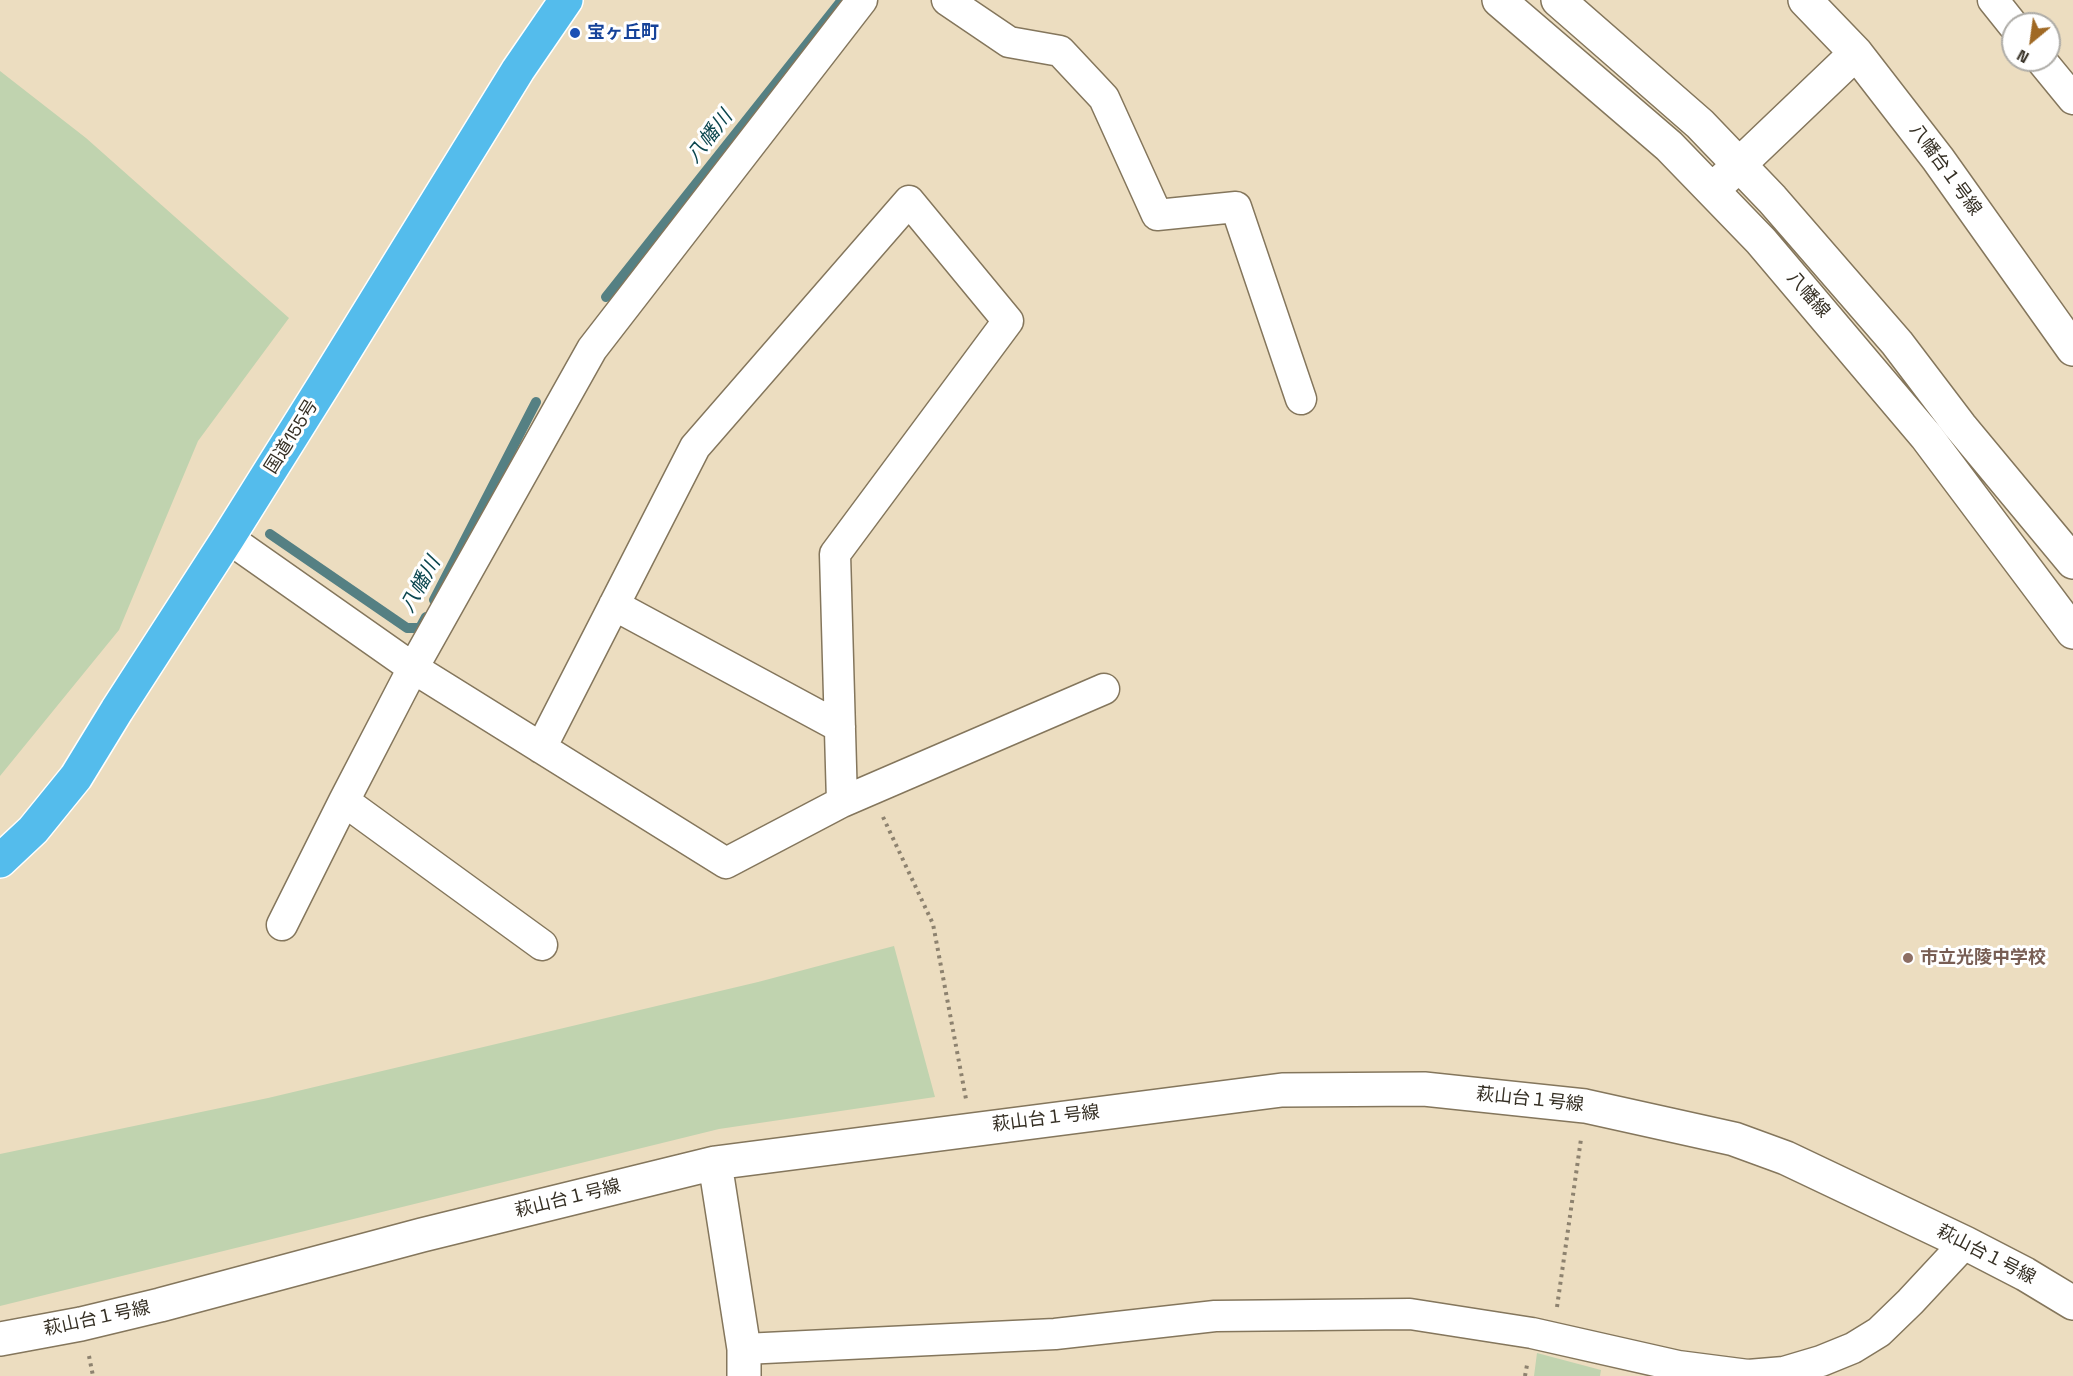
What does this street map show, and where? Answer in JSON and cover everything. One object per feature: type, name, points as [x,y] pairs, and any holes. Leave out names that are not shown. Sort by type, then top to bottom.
[{"type":"highway","name":"国道155号","points":[[0,861],[33,830],[76,777],[228,538],[518,70],[566,0]]},
{"type":"street","points":[[282,925],[413,668],[592,349],[862,0]]},
{"type":"street","points":[[947,0],[1009,42],[1060,51],[1104,98],[1157,215],[1236,207],[1301,399]]},
{"type":"street","name":"八幡線","points":[[1499,0],[1669,146],[1761,242],[1926,436],[2073,632]]},
{"type":"street","name":"八幡線","points":[[1558,0],[1700,124],[1739,164],[1815,247],[1897,343],[1960,426],[2073,562]]},
{"type":"street","name":"八幡台１号線","points":[[1805,0],[1856,53],[1938,159],[2070,338]]},
{"type":"street","points":[[1993,0],[2003,12]]},
{"type":"street","points":[[1712,190],[1856,53]]},
{"type":"street","points":[[2052,72],[2073,99]]},
{"type":"street","points":[[541,748],[695,447],[909,201],[1008,321],[835,554],[842,802]]},
{"type":"street","points":[[228,538],[413,668],[726,863],[842,802],[1104,689]]},
{"type":"street","points":[[614,605],[840,727]]},
{"type":"street","points":[[344,801],[542,945]]},
{"type":"street","name":"萩山台１号線","points":[[0,1339],[81,1324],[160,1305],[422,1235],[715,1163],[1282,1090],[1424,1089],[1585,1106],[1734,1139],[1786,1158],[1965,1243],[2025,1274],[2073,1303]]},
{"type":"street","points":[[715,1163],[744,1362],[1055,1334],[1215,1316],[1410,1314],[1553,1337],[1678,1366],[1748,1375],[1784,1372],[1853,1348],[1879,1332],[1965,1243]]},
{"type":"path","points":[[870,790],[933,924],[971,1129]]},
{"type":"path","points":[[1553,1337],[1585,1106]]},
{"type":"green space","points":[[0,71],[86,138],[289,318],[198,441],[119,630],[0,776]]},
{"type":"green space","points":[[894,946],[935,1097],[719,1129],[0,1306],[0,1154],[268,1098],[758,982]]},
{"type":"green space","points":[[1537,1353],[1601,1370],[1600,1376],[1534,1376]]},
{"type":"waterway","name":"八幡川","points":[[606,297],[842,0]]},
{"type":"waterway","name":"八幡川","points":[[434,600],[536,402]]},
{"type":"waterway","name":"八幡川","points":[[270,534],[407,628],[420,628],[426,617]]},
{"type":"place","name":"宝ヶ丘町","points":[[575,33]]},
{"type":"place","name":"市立光陵中学校","points":[[1908,958]]}]
